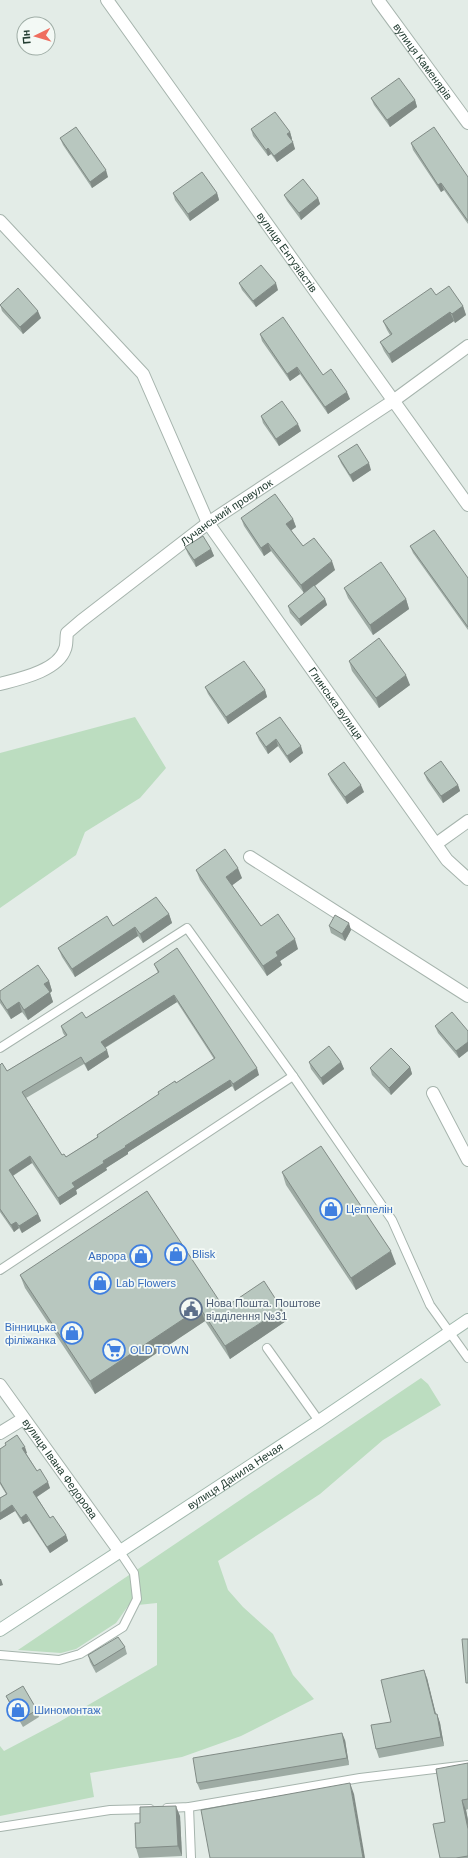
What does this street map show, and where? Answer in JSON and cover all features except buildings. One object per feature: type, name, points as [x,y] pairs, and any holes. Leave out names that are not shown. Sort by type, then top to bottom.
[{"type":"street","name":"вулиця Ентузіастів","points":[[107,0],[468,505]]},
{"type":"street","name":"вулиця Каменярів","points":[[378,0],[468,123]]},
{"type":"street","name":"Глинська вулиця","points":[[0,221],[143,374],[208,523],[447,860],[468,879]]},
{"type":"street","name":"Лучанський провулок","points":[[0,684],[28,677],[54,664],[65,650],[67,634],[81,621],[208,523],[393,401],[468,346]]},
{"type":"street","points":[[436,844],[468,821]]},
{"type":"street","points":[[250,857],[468,996]]},
{"type":"street","points":[[433,1093],[468,1160]]},
{"type":"street","name":"вулиця Данила Нечая","points":[[0,1630],[319,1421],[468,1320]]},
{"type":"street","name":"вулиця Івана Федорова","points":[[0,1385],[120,1552]]},
{"type":"street","points":[[0,1433],[23,1419]]},
{"type":"lane","points":[[0,1048],[187,928],[293,1076],[392,1220],[430,1305],[451,1332],[468,1358]]},
{"type":"lane","points":[[0,1270],[293,1076]]},
{"type":"lane","points":[[267,1348],[319,1421]]},
{"type":"lane","points":[[0,1655],[59,1660],[80,1654],[123,1626],[137,1599],[134,1573],[120,1552]]},
{"type":"lane","points":[[0,1827],[110,1810],[189,1807],[360,1778],[468,1765]]},
{"type":"lane","points":[[189,1807],[191,1858]]},
{"type":"green space","points":[[135,717],[166,768],[140,798],[85,832],[76,855],[0,908],[0,753]]},
{"type":"green space","points":[[421,1378],[428,1384],[441,1405],[383,1440],[320,1494],[218,1561],[228,1590],[243,1607],[273,1634],[293,1675],[314,1699],[241,1736],[182,1757],[90,1773],[94,1797],[0,1816],[0,1746],[4,1751],[59,1722],[157,1665],[157,1603],[128,1606],[116,1623],[76,1649],[61,1653],[18,1650]]},
{"type":"place","name":"Цеппелін","points":[[331,1209]]},
{"type":"place","name":"Blisk","points":[[176,1254]]},
{"type":"place","name":"Аврора","points":[[141,1256]]},
{"type":"place","name":"Lab Flowers","points":[[100,1283]]},
{"type":"place","name":"Нова Пошта. Поштове відділення №31","points":[[191,1309]]},
{"type":"place","name":"Вінницька філіжанка","points":[[72,1333]]},
{"type":"place","name":"OLD TOWN","points":[[114,1350]]},
{"type":"place","name":"Шиномонтаж","points":[[18,1710]]}]
